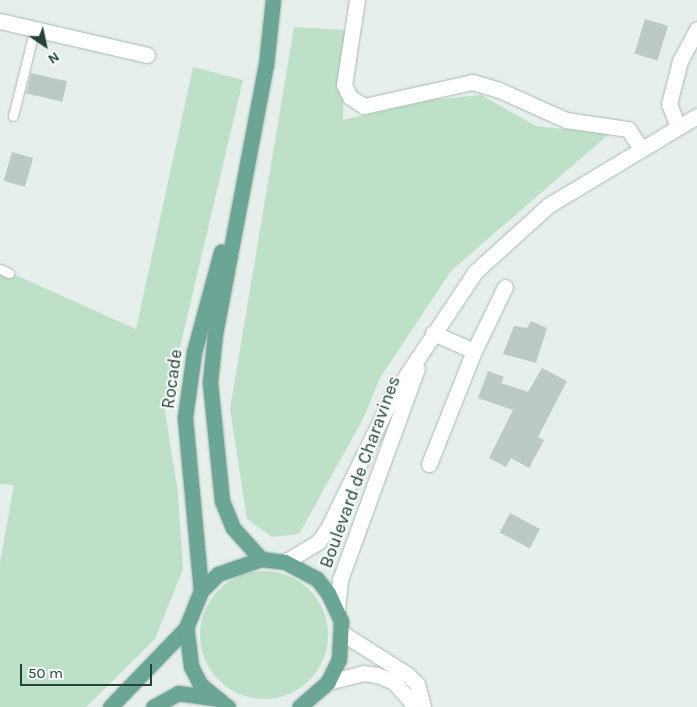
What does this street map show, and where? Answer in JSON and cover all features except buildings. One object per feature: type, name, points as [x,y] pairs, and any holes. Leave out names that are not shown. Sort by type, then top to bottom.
[{"type":"main road","name":"Rocade","points":[[261,559],[227,518],[217,477],[212,414],[215,334],[244,179],[274,0]]},
{"type":"main road","name":"Rocade","points":[[201,591],[201,558],[186,446],[188,389],[208,295],[244,179]]},
{"type":"main road","name":"Boulevard de Charavines","points":[[201,591],[238,564],[261,559],[285,562],[316,579],[337,609],[342,633],[339,659],[328,682],[304,706]]},
{"type":"main road","points":[[110,707],[186,628],[201,591]]},
{"type":"main road","points":[[186,628],[191,666],[214,698],[228,707]]},
{"type":"main road","points":[[153,707],[178,693],[214,698]]},
{"type":"street","points":[[357,0],[344,85],[350,97],[364,106],[472,82],[566,120],[628,129],[640,147]]},
{"type":"street","points":[[1,23],[34,32],[147,55]]},
{"type":"street","points":[[678,127],[669,104],[680,61],[697,29]]},
{"type":"street","name":"Boulevard de Charavines","points":[[285,562],[318,542],[328,528],[392,397],[475,272],[512,236],[549,205],[640,147],[697,116]]},
{"type":"street","points":[[429,464],[474,351],[505,287]]},
{"type":"street","points":[[433,333],[474,351]]},
{"type":"street","name":"Boulevard de Charavines","points":[[337,609],[346,564],[424,349]]},
{"type":"street","points":[[342,633],[408,675],[417,684],[423,707]]},
{"type":"street","points":[[328,682],[364,673],[377,675],[394,682],[416,707]]},
{"type":"lane","points":[[13,116],[34,32]]},
{"type":"green space","points":[[294,27],[345,30],[343,120],[430,100],[481,95],[536,126],[609,134],[451,271],[380,378],[363,419],[299,534],[272,537],[247,519],[230,409]]},
{"type":"green space","points":[[193,67],[243,80],[165,411],[178,492],[183,569],[155,639],[86,707],[0,707],[0,562],[14,485],[0,484],[0,268],[136,329]]},
{"type":"green space","points":[[264,571],[288,576],[309,590],[323,611],[328,635],[323,659],[309,680],[288,694],[264,699],[240,694],[219,680],[205,659],[200,635],[205,611],[219,590],[240,576]]}]
